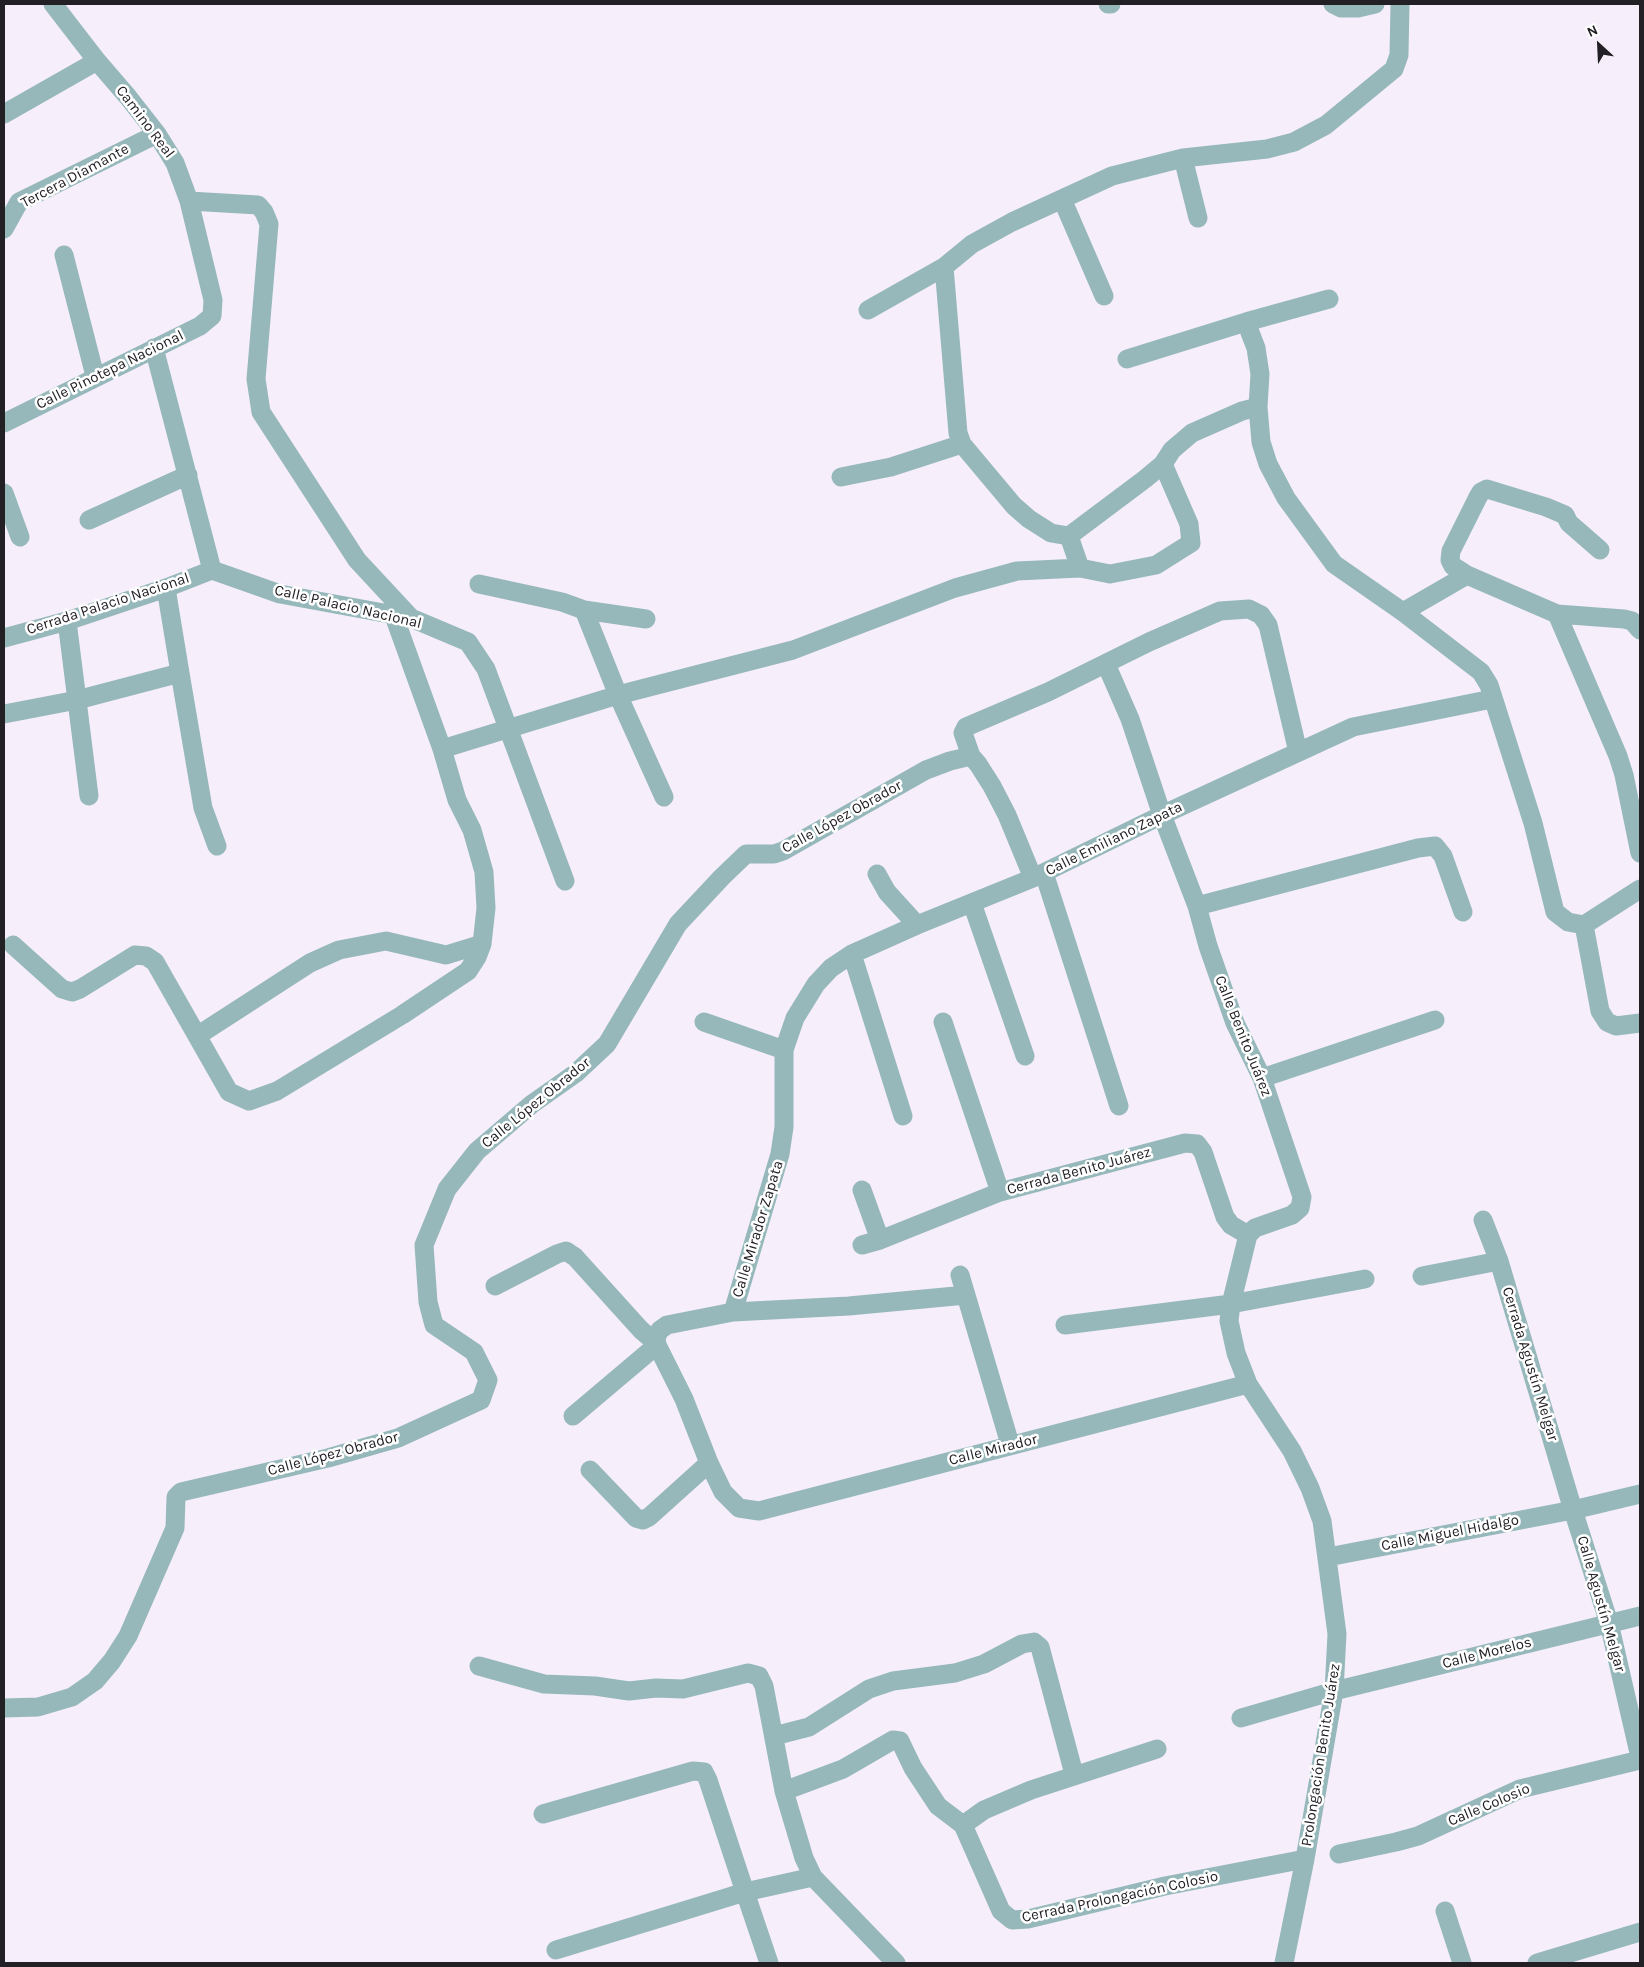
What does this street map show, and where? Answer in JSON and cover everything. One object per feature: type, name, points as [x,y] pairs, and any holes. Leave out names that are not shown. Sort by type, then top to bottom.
[{"type":"street","name":"Camino Real","points":[[53,4],[157,134],[175,163],[189,200],[213,300],[212,316]]},
{"type":"street","points":[[1332,4],[1341,8],[1358,8],[1375,4]]},
{"type":"street","points":[[868,310],[944,267],[972,244],[1012,222],[1112,176],[1183,158],[1267,149],[1294,142],[1326,125],[1394,69],[1399,55],[1400,4]]},
{"type":"street","points":[[4,114],[97,61]]},
{"type":"street","name":"Tercera Diamante","points":[[4,229],[19,202],[157,134]]},
{"type":"street","points":[[1183,158],[1198,218]]},
{"type":"street","points":[[1062,199],[1104,296]]},
{"type":"street","points":[[13,945],[62,989],[72,992],[135,955],[146,956],[155,962],[229,1092],[249,1101],[277,1091],[402,1016],[454,981],[468,971],[477,958],[482,944],[486,908],[484,872],[472,830],[457,800],[450,779],[402,617],[357,560],[261,412],[256,379],[269,224],[264,212],[258,205],[189,200]]},
{"type":"street","points":[[64,255],[96,376]]},
{"type":"street","points":[[944,267],[958,433],[962,444],[1014,506],[1021,513],[1051,533],[1069,536],[1163,464],[1172,450],[1192,433],[1234,414],[1258,407]]},
{"type":"street","points":[[1127,360],[1246,322],[1329,299]]},
{"type":"street","name":"Calle Pinotepa Nacional","points":[[5,421],[200,326],[212,316]]},
{"type":"street","points":[[1246,322],[1256,348],[1260,374],[1258,407],[1261,442],[1268,464],[1286,498],[1304,525],[1334,564],[1403,612],[1481,672],[1489,685],[1533,823],[1555,912],[1568,922],[1584,925],[1640,889]]},
{"type":"street","points":[[154,348],[212,570]]},
{"type":"street","points":[[841,477],[891,467],[962,444]]},
{"type":"street","points":[[442,749],[618,695],[793,650],[955,588],[1017,572],[1080,568],[1110,574],[1156,565],[1191,543],[1189,524],[1163,464]]},
{"type":"street","points":[[89,520],[188,476]]},
{"type":"street","points":[[1600,550],[1568,523],[1565,515],[1546,507],[1487,489],[1481,492],[1452,551],[1450,560],[1453,566],[1467,575],[1557,614],[1624,619],[1632,621],[1640,630]]},
{"type":"street","points":[[4,493],[20,537]]},
{"type":"street","points":[[1069,536],[1080,568]]},
{"type":"street","name":"Calle Palacio Nacional","points":[[212,570],[280,594],[402,617],[468,642],[486,669],[509,730]]},
{"type":"street","name":"Cerrada Palacio Nacional","points":[[4,638],[67,621],[166,588],[212,570]]},
{"type":"street","points":[[1403,612],[1467,575]]},
{"type":"street","points":[[479,584],[562,602],[584,610],[646,619]]},
{"type":"street","points":[[166,588],[203,808],[217,846]]},
{"type":"street","points":[[1119,1106],[1038,876],[1000,800],[971,756],[962,733],[966,727],[1048,692],[1149,642],[1220,610],[1249,609],[1261,615],[1268,625],[1298,752]]},
{"type":"street","points":[[584,610],[618,695],[664,797]]},
{"type":"street","points":[[1557,614],[1618,756],[1624,775],[1640,853]]},
{"type":"street","points":[[67,621],[89,796]]},
{"type":"street","name":"Calle Benito Juárez","points":[[1106,664],[1130,719],[1162,815],[1197,906],[1208,946],[1235,1023],[1262,1078],[1302,1197],[1300,1208],[1292,1215],[1255,1228],[1248,1235]]},
{"type":"street","points":[[4,714],[77,700],[180,673]]},
{"type":"street","name":"Calle Emiliano Zapata","points":[[784,1050],[795,1018],[816,984],[831,968],[852,954],[917,925],[1038,876],[1162,815],[1353,727],[1492,699]]},
{"type":"street","points":[[509,730],[565,881]]},
{"type":"street","name":"Calle López Obrador","points":[[4,1708],[38,1707],[72,1696],[96,1680],[128,1636],[156,1575],[175,1528],[176,1497],[181,1492],[328,1458],[398,1438],[481,1400],[488,1380],[474,1352],[434,1325],[428,1302],[424,1245],[448,1190],[477,1151],[532,1104],[576,1072],[607,1044],[678,924],[746,854],[774,854],[783,851],[926,770],[971,756]]},
{"type":"street","points":[[1197,906],[1418,848],[1435,846],[1443,856],[1463,912]]},
{"type":"street","points":[[877,874],[887,892],[917,925]]},
{"type":"street","points":[[972,903],[1025,1056]]},
{"type":"street","points":[[1584,925],[1600,1011],[1607,1022],[1616,1026],[1640,1023]]},
{"type":"street","points":[[197,1036],[310,963],[339,950],[386,941],[446,955],[482,944]]},
{"type":"street","points":[[852,954],[903,1116]]},
{"type":"street","points":[[1262,1078],[1435,1020]]},
{"type":"street","points":[[704,1022],[784,1050]]},
{"type":"street","name":"Cerrada Benito Juárez","points":[[943,1022],[1000,1192],[1185,1143],[1197,1144],[1203,1152],[1225,1217],[1231,1225],[1248,1235]]},
{"type":"street","name":"Calle Mirador Zapata","points":[[573,1416],[656,1341],[660,1330],[667,1325],[733,1312],[780,1154],[784,1127],[784,1050]]},
{"type":"street","points":[[862,1190],[871,1242],[1000,1192]]},
{"type":"street","name":"Cerrada Agustín Melgar","points":[[1483,1220],[1499,1261],[1573,1510]]},
{"type":"street","points":[[1248,1235],[1231,1304],[1229,1321],[1234,1345],[1248,1384]]},
{"type":"street","points":[[495,1286],[557,1254],[566,1251],[575,1257],[641,1330],[656,1341],[684,1398],[709,1463],[649,1517],[643,1520],[636,1518],[590,1470]]},
{"type":"street","points":[[1422,1276],[1499,1261]]},
{"type":"street","points":[[960,1275],[1010,1444]]},
{"type":"street","points":[[1065,1325],[1231,1304],[1365,1279]]},
{"type":"street","points":[[733,1312],[849,1306],[966,1295]]},
{"type":"street","name":"Calle Mirador","points":[[709,1463],[723,1492],[739,1508],[759,1511],[1010,1444],[1092,1426],[1248,1384]]},
{"type":"street","name":"Prolongación Benito Juárez","points":[[1248,1384],[1292,1452],[1310,1488],[1322,1521],[1337,1634],[1334,1690],[1305,1859],[1284,1963]]},
{"type":"street","name":"Calle Miguel Hidalgo","points":[[1328,1557],[1573,1510],[1640,1494]]},
{"type":"street","name":"Calle Agustín Melgar","points":[[1573,1510],[1609,1623],[1640,1759]]},
{"type":"street","name":"Calle Morelos","points":[[1241,1718],[1334,1690],[1640,1616]]},
{"type":"street","points":[[774,1736],[809,1727],[869,1689],[893,1681],[955,1673],[984,1664],[1022,1644],[1034,1642],[1040,1647],[1074,1774]]},
{"type":"street","points":[[479,1666],[544,1684],[595,1686],[629,1690],[683,1689],[748,1672],[759,1676],[764,1686],[784,1791],[804,1858],[814,1877],[896,1963]]},
{"type":"street","points":[[784,1791],[843,1768],[893,1740],[900,1741],[913,1768],[938,1806],[962,1825],[984,1810],[1031,1790],[1074,1774],[1157,1749]]},
{"type":"street","name":"Calle Colosio","points":[[1340,1854],[1418,1836],[1520,1790],[1640,1759]]},
{"type":"street","points":[[542,1814],[692,1770],[704,1772],[769,1963]]},
{"type":"street","name":"Cerrada Prolongación Colosio","points":[[962,1825],[1001,1911],[1012,1920],[1028,1919],[1166,1886],[1305,1859]]},
{"type":"street","points":[[556,1950],[745,1892],[814,1877]]},
{"type":"street","points":[[1444,1911],[1462,1963]]},
{"type":"street","points":[[1537,1963],[1640,1932]]}]
